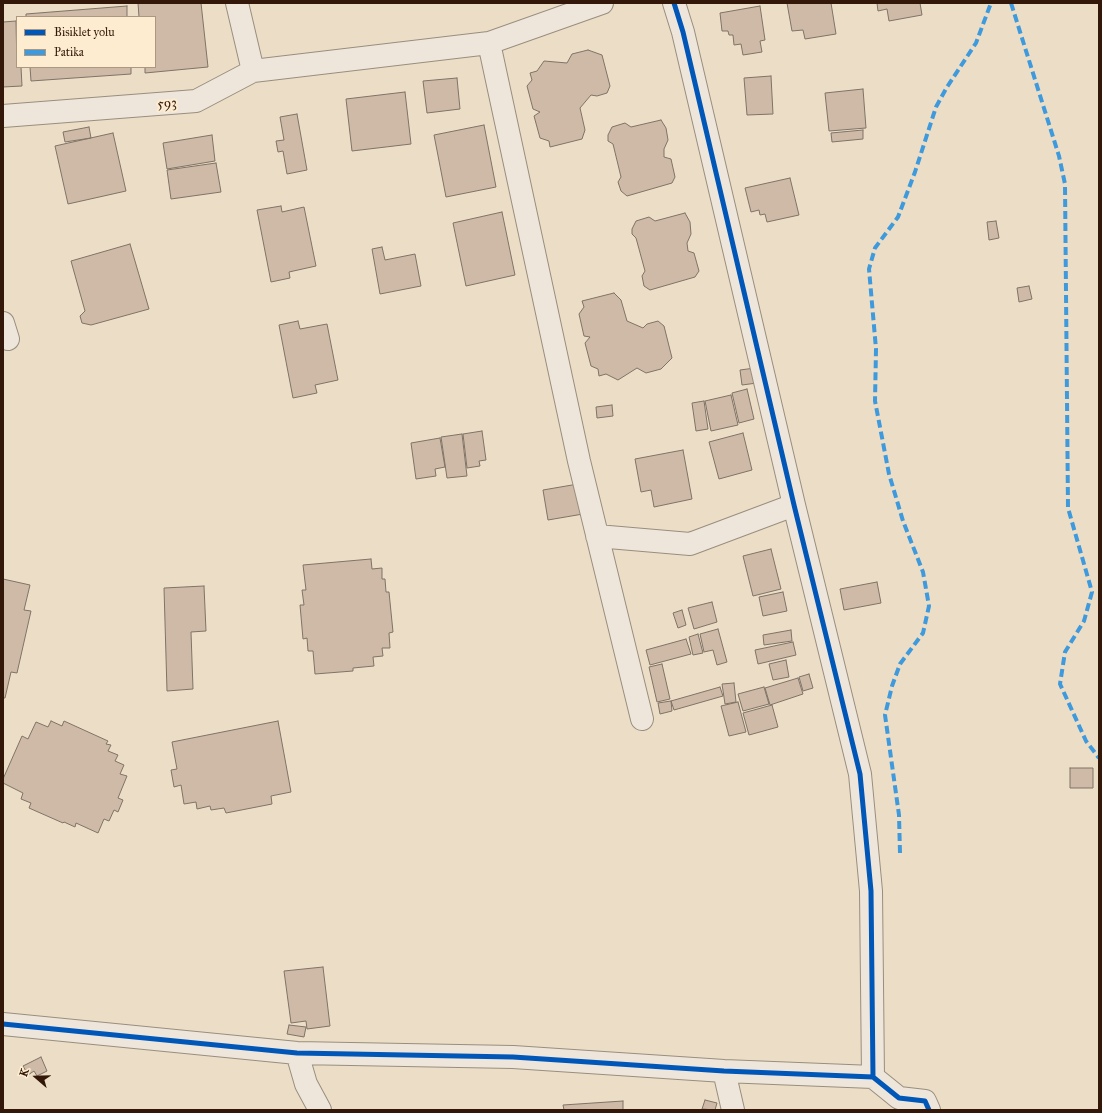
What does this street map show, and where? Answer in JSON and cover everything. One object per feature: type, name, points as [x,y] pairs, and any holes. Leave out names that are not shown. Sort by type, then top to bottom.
[{"type":"street","points":[[237,3],[253,70],[489,43],[602,3]]},
{"type":"street","points":[[674,3],[683,32],[794,505],[860,774],[871,891],[873,1077]]},
{"type":"street","points":[[489,43],[579,461],[642,719]]},
{"type":"street","name":"593","points":[[3,116],[196,101],[253,70]]},
{"type":"street","points":[[597,536],[690,544],[794,505]]},
{"type":"street","points":[[3,1024],[297,1053],[513,1057],[724,1071],[873,1077],[899,1098],[925,1102],[929,1110]]},
{"type":"street","points":[[297,1053],[306,1084],[320,1110]]},
{"type":"street","points":[[724,1071],[733,1110]]},
{"type":"building","points":[[138,3],[201,3],[208,67],[145,73],[145,68],[156,68],[156,16],[139,16]]},
{"type":"building","points":[[787,3],[831,3],[836,34],[805,39],[803,30],[792,31]]},
{"type":"building","points":[[877,3],[920,3],[922,15],[889,21],[887,9],[878,11]]},
{"type":"building","points":[[127,6],[127,16],[26,16],[26,14]]},
{"type":"building","points":[[760,6],[765,40],[760,41],[762,52],[743,55],[741,44],[734,45],[733,35],[729,35],[728,31],[722,31],[720,13]]},
{"type":"building","points":[[16,21],[16,68],[21,68],[22,86],[3,87],[3,22]]},
{"type":"building","points":[[588,50],[602,55],[610,86],[607,93],[597,96],[591,95],[580,108],[585,130],[582,139],[550,147],[549,141],[540,138],[534,116],[540,112],[533,109],[527,86],[532,80],[530,73],[537,71],[544,61],[567,63],[572,54]]},
{"type":"building","points":[[30,68],[131,68],[131,74],[31,81]]},
{"type":"building","points":[[771,76],[773,114],[747,115],[744,78]]},
{"type":"building","points":[[457,78],[460,109],[427,113],[423,81]]},
{"type":"building","points":[[863,89],[866,128],[829,131],[825,93]]},
{"type":"building","points":[[405,92],[411,144],[352,151],[346,99]]},
{"type":"building","points":[[297,114],[307,170],[287,174],[283,151],[278,152],[276,141],[284,140],[280,117]]},
{"type":"building","points":[[661,120],[666,128],[668,140],[664,149],[664,157],[671,159],[675,177],[672,183],[627,196],[621,191],[618,182],[621,177],[613,144],[608,141],[608,135],[612,127],[625,123],[631,127]]},
{"type":"building","points":[[484,125],[496,187],[446,197],[434,135]]},
{"type":"building","points":[[89,127],[91,138],[65,142],[63,132]]},
{"type":"building","points":[[863,130],[863,139],[832,142],[831,133]]},
{"type":"building","points":[[113,133],[126,191],[68,204],[55,146]]},
{"type":"building","points":[[212,135],[215,161],[167,169],[163,143]]},
{"type":"building","points":[[216,163],[221,192],[171,199],[167,170]]},
{"type":"building","points":[[790,178],[799,215],[767,222],[765,214],[760,215],[759,210],[751,212],[745,188]]},
{"type":"building","points":[[281,206],[282,212],[304,207],[316,266],[289,272],[290,278],[271,282],[257,210]]},
{"type":"building","points":[[502,212],[515,275],[466,286],[453,223]]},
{"type":"building","points":[[685,213],[690,222],[691,234],[687,243],[688,251],[694,253],[699,271],[695,277],[650,290],[644,286],[642,276],[645,271],[636,238],[632,234],[632,229],[636,221],[649,217],[655,221]]},
{"type":"building","points":[[996,221],[999,238],[989,240],[987,222]]},
{"type":"building","points":[[130,244],[149,309],[91,325],[82,323],[80,316],[85,311],[71,261]]},
{"type":"building","points":[[382,247],[385,260],[415,254],[421,286],[380,294],[372,249]]},
{"type":"building","points":[[1029,286],[1032,299],[1019,302],[1017,288]]},
{"type":"building","points":[[614,293],[621,300],[627,321],[643,328],[647,324],[658,321],[664,326],[672,358],[661,369],[646,373],[637,368],[618,380],[606,374],[599,376],[598,369],[591,366],[585,343],[590,337],[584,336],[579,314],[584,307],[582,301]]},
{"type":"building","points":[[298,321],[300,329],[327,324],[338,380],[315,385],[317,393],[293,398],[279,325]]},
{"type":"building","points":[[755,368],[757,383],[742,385],[740,370]]},
{"type":"building","points":[[747,389],[754,419],[739,423],[732,393]]},
{"type":"building","points":[[731,395],[738,425],[711,431],[705,401]]},
{"type":"building","points":[[704,401],[708,429],[696,431],[692,403]]},
{"type":"building","points":[[612,405],[613,416],[597,418],[596,407]]},
{"type":"building","points":[[482,431],[486,460],[479,461],[480,466],[467,468],[463,434]]},
{"type":"building","points":[[743,433],[752,470],[719,479],[709,442]]},
{"type":"building","points":[[462,434],[467,476],[447,478],[441,437]]},
{"type":"building","points":[[440,438],[445,467],[435,469],[436,476],[416,479],[411,443]]},
{"type":"building","points":[[683,450],[692,499],[654,507],[651,490],[641,492],[635,459]]},
{"type":"building","points":[[578,484],[583,514],[548,520],[543,490]]},
{"type":"building","points":[[771,549],[781,589],[753,596],[743,556]]},
{"type":"building","points":[[371,559],[372,569],[382,568],[382,579],[385,579],[386,592],[389,592],[393,632],[389,633],[390,648],[382,648],[383,656],[373,657],[374,666],[353,668],[353,671],[315,674],[313,651],[308,651],[307,638],[303,639],[300,605],[304,605],[302,590],[306,590],[303,565]]},
{"type":"building","points":[[3,579],[30,585],[24,610],[31,611],[17,673],[11,672],[5,698],[3,698]]},
{"type":"building","points":[[877,582],[881,603],[844,610],[840,589]]},
{"type":"building","points":[[204,586],[206,631],[191,632],[193,689],[167,691],[164,588]]},
{"type":"building","points":[[783,592],[787,611],[763,616],[759,597]]},
{"type":"building","points":[[712,602],[717,622],[694,629],[688,608]]},
{"type":"building","points":[[682,610],[686,625],[678,628],[673,613]]},
{"type":"building","points":[[718,629],[727,662],[717,665],[713,650],[704,652],[700,634]]},
{"type":"building","points":[[791,630],[792,641],[764,645],[763,635]]},
{"type":"building","points":[[698,634],[703,653],[693,655],[689,637]]},
{"type":"building","points":[[686,639],[691,654],[650,665],[646,650]]},
{"type":"building","points":[[793,642],[796,655],[758,664],[755,650]]},
{"type":"building","points":[[786,660],[789,677],[773,680],[769,664]]},
{"type":"building","points":[[662,664],[670,699],[657,702],[649,667]]},
{"type":"building","points":[[809,674],[813,688],[803,691],[799,677]]},
{"type":"building","points":[[798,678],[803,694],[770,705],[765,688]]},
{"type":"building","points":[[734,683],[736,702],[725,704],[722,684]]},
{"type":"building","points":[[720,687],[723,696],[674,710],[671,701]]},
{"type":"building","points":[[764,687],[769,704],[743,711],[738,694]]},
{"type":"building","points":[[671,701],[672,711],[660,714],[658,703]]},
{"type":"building","points":[[738,702],[746,732],[729,736],[721,706]]},
{"type":"building","points":[[772,705],[778,727],[749,735],[743,713]]},
{"type":"building","points":[[51,721],[62,726],[64,721],[108,741],[106,744],[111,745],[108,751],[118,755],[115,761],[124,765],[120,774],[127,776],[118,798],[123,800],[118,812],[114,810],[109,821],[104,819],[98,833],[76,823],[75,827],[64,822],[63,823],[29,808],[31,803],[21,799],[23,793],[3,783],[3,779],[22,736],[28,739],[36,722],[48,727]]},
{"type":"building","points":[[278,721],[291,792],[271,796],[272,804],[226,813],[224,808],[211,810],[210,806],[197,809],[196,802],[184,804],[181,785],[174,787],[171,770],[177,769],[172,742]]},
{"type":"building","points":[[1070,768],[1093,768],[1093,788],[1070,788]]},
{"type":"building","points":[[323,967],[330,1026],[307,1029],[306,1021],[291,1023],[284,971]]},
{"type":"building","points":[[289,1025],[306,1027],[304,1037],[287,1034]]},
{"type":"building","points":[[41,1057],[47,1071],[37,1076],[34,1071],[28,1075],[23,1066]]},
{"type":"building","points":[[705,1100],[717,1103],[715,1110],[702,1109]]},
{"type":"building","points":[[623,1101],[623,1110],[564,1110],[563,1105]]},
{"type":"marked path","points":[[900,853],[899,815],[885,715],[892,686],[900,664],[923,633],[929,606],[923,572],[903,521],[889,474],[875,401],[876,349],[869,269],[875,248],[898,217],[915,172],[936,107],[947,87],[976,43],[991,3]]},
{"type":"marked path","points":[[1011,3],[1059,156],[1065,184],[1068,508],[1092,592],[1084,621],[1065,652],[1060,684],[1086,741],[1099,758]]},
{"type":"cycle path","points":[[674,3],[683,32],[794,505],[860,774],[871,891],[873,1077]]},
{"type":"cycle path","points":[[3,1024],[297,1053],[513,1057],[724,1071],[873,1077],[899,1098],[925,1101],[929,1110]]}]
